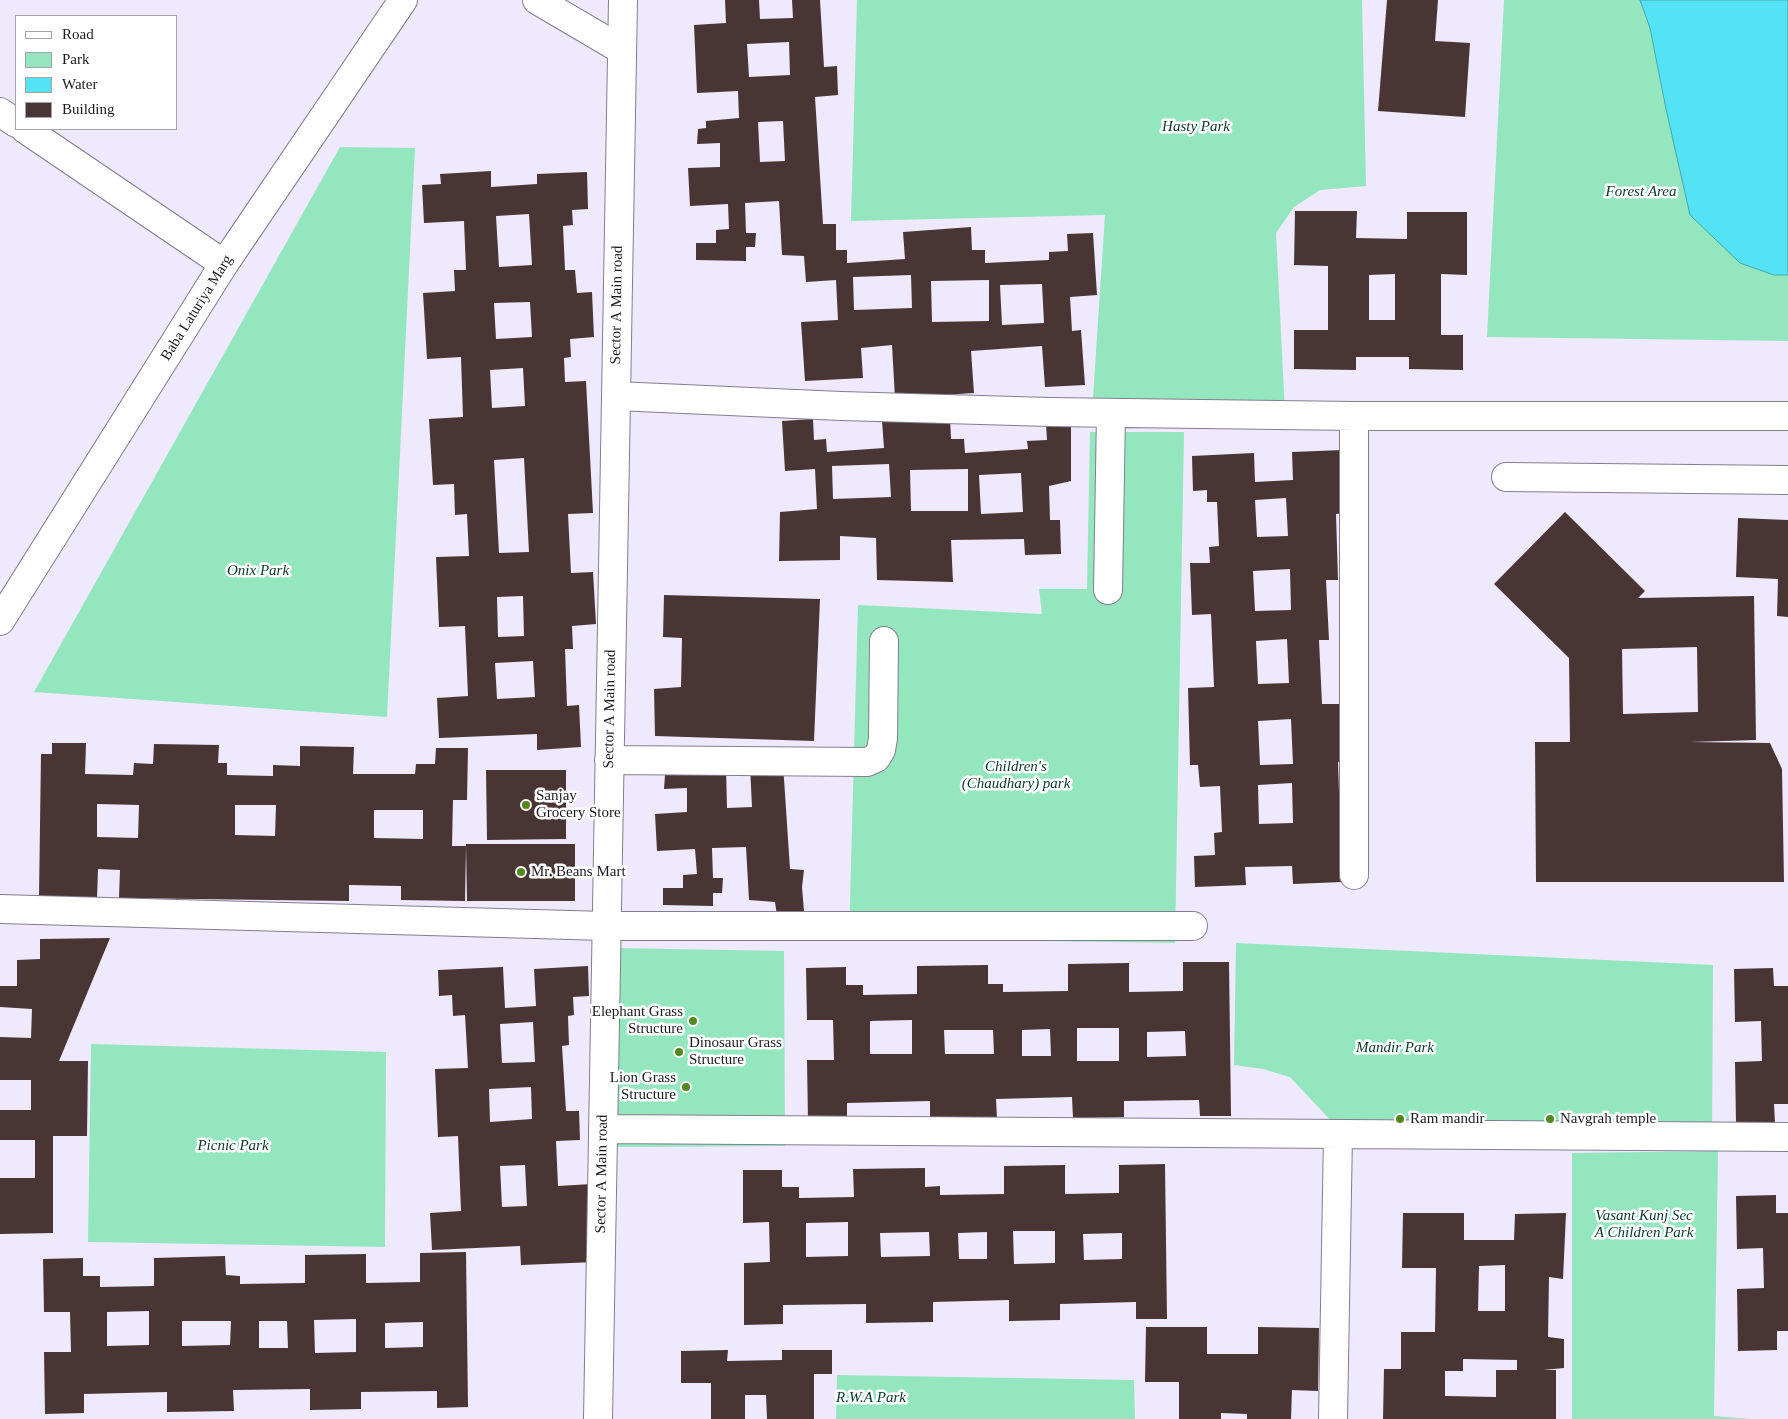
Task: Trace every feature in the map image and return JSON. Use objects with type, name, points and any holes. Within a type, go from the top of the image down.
[{"type":"street","name":"Baba Laturiya Marg","points":[[0,621],[224,264],[403,0]]},
{"type":"street","points":[[537,0],[622,50]]},
{"type":"street","name":"Sector A Main road","points":[[598,1419],[623,0]]},
{"type":"street","points":[[0,112],[15,122]]},
{"type":"street","points":[[26,130],[224,264]]},
{"type":"street","points":[[616,396],[851,407],[1111,412],[1354,416],[1788,416]]},
{"type":"street","points":[[1108,590],[1111,412]]},
{"type":"street","points":[[1354,416],[1354,875]]},
{"type":"street","points":[[1506,477],[1788,480]]},
{"type":"street","points":[[609,760],[867,762],[876,758],[881,750],[883,738],[884,641]]},
{"type":"street","points":[[0,909],[606,926],[1193,926]]},
{"type":"street","points":[[603,1129],[1788,1137]]},
{"type":"street","points":[[1333,1419],[1338,1134]]},
{"type":"green space","name":"Hasty Park","points":[[857,0],[1362,0],[1366,186],[1320,190],[1294,207],[1276,233],[1285,413],[1092,413],[1105,215],[851,221]]},
{"type":"green space","name":"Forest Area","points":[[1504,0],[1788,0],[1788,341],[1487,337]]},
{"type":"green space","name":"Onix Park","points":[[340,147],[415,148],[387,717],[34,692]]},
{"type":"green space","name":"Children's (Chaudhary) park","points":[[1090,432],[1184,432],[1175,943],[849,938],[858,605],[1042,614],[1039,589],[1087,589]]},
{"type":"green space","name":"Mandir Park","points":[[1236,943],[1713,965],[1712,1144],[1353,1144],[1290,1077],[1263,1069],[1234,1065]]},
{"type":"green space","points":[[615,948],[784,951],[785,1146],[615,1147]]},
{"type":"green space","name":"Picnic Park","points":[[91,1044],[386,1052],[385,1247],[88,1242]]},
{"type":"green space","name":"Vasant Kunj Sec A Children Park","points":[[1718,1151],[1714,1416],[1752,1419],[1572,1419],[1572,1153]]},
{"type":"green space","name":"R.W.A Park","points":[[837,1375],[1134,1380],[1135,1419],[836,1419]]},
{"type":"water","points":[[1640,0],[1788,0],[1788,275],[1774,275],[1740,263],[1690,215],[1650,28]]},
{"type":"building","points":[[725,0],[759,0],[760,19],[793,18],[792,0],[820,0],[824,67],[837,66],[838,95],[815,97],[823,224],[836,224],[836,250],[847,250],[847,263],[905,259],[903,232],[971,227],[972,250],[985,250],[985,263],[1049,260],[1049,252],[1068,251],[1067,234],[1093,233],[1097,295],[1070,297],[1072,331],[1081,330],[1085,385],[1045,387],[1042,346],[971,351],[974,393],[895,398],[892,345],[861,348],[863,378],[805,381],[801,322],[838,320],[836,280],[806,282],[804,256],[782,255],[779,201],[745,203],[746,233],[756,233],[755,247],[746,247],[746,261],[696,260],[696,243],[716,243],[716,230],[729,229],[728,204],[690,206],[688,168],[720,167],[720,143],[697,144],[698,129],[706,128],[706,121],[739,118],[738,91],[697,93],[694,25],[726,23]],"holes":[[[789,42],[790,75],[749,77],[747,44]],[[783,121],[785,161],[760,162],[758,122]],[[911,275],[912,308],[854,310],[853,277]],[[989,280],[989,321],[932,322],[931,281]],[[1042,284],[1044,323],[1002,325],[1000,285]]]},
{"type":"building","points":[[1387,0],[1438,0],[1435,41],[1470,43],[1465,117],[1378,111]]},
{"type":"building","points":[[491,171],[491,187],[537,184],[537,174],[587,172],[588,209],[572,210],[573,225],[563,226],[565,270],[575,270],[577,293],[592,292],[594,337],[570,339],[571,357],[564,358],[565,382],[586,381],[593,513],[568,514],[571,573],[593,572],[596,624],[572,626],[573,649],[565,649],[567,706],[579,705],[581,747],[537,750],[537,734],[439,738],[437,698],[468,696],[465,626],[439,627],[436,557],[469,556],[467,514],[455,515],[454,484],[433,485],[429,419],[463,417],[461,357],[427,359],[423,293],[455,291],[454,270],[466,270],[464,221],[424,223],[422,185],[441,184],[440,174]],"holes":[[[529,214],[532,265],[499,267],[496,216]],[[530,302],[532,337],[496,339],[494,303]],[[523,368],[525,406],[492,408],[490,370]],[[524,458],[529,552],[499,553],[494,460]],[[523,596],[524,636],[498,637],[497,597]],[[533,661],[535,697],[497,699],[495,663]]]},
{"type":"building","points":[[1295,211],[1357,211],[1356,238],[1407,239],[1407,212],[1467,212],[1467,275],[1441,274],[1441,335],[1463,335],[1463,370],[1409,369],[1409,357],[1356,357],[1356,370],[1294,369],[1294,330],[1328,330],[1328,266],[1294,265]],"holes":[[[1395,274],[1395,320],[1369,320],[1369,275]]]},
{"type":"building","points":[[950,417],[951,439],[964,439],[965,453],[1028,449],[1027,441],[1047,440],[1046,424],[1071,422],[1071,481],[1049,486],[1050,520],[1060,520],[1061,554],[1025,555],[1024,539],[951,540],[953,582],[877,580],[876,538],[840,536],[840,560],[779,561],[780,512],[817,509],[815,469],[785,471],[782,421],[813,419],[814,440],[826,439],[827,452],[884,448],[882,421]],"holes":[[[889,464],[891,497],[833,499],[832,466]],[[968,469],[968,511],[911,511],[910,470]],[[1021,473],[1023,512],[981,514],[979,475]]]},
{"type":"building","points":[[1343,450],[1345,513],[1336,514],[1338,580],[1326,580],[1329,640],[1319,640],[1322,704],[1343,704],[1345,761],[1338,762],[1342,882],[1293,884],[1292,866],[1245,867],[1246,885],[1195,887],[1194,856],[1215,855],[1214,833],[1222,832],[1220,786],[1200,787],[1198,765],[1190,765],[1188,688],[1214,687],[1211,614],[1192,615],[1190,563],[1210,563],[1209,547],[1219,546],[1217,502],[1207,502],[1207,490],[1193,491],[1192,456],[1254,453],[1255,482],[1293,480],[1292,452]],"holes":[[[1286,498],[1288,536],[1257,537],[1255,500]],[[1290,569],[1291,610],[1255,611],[1253,571]],[[1287,639],[1289,683],[1258,684],[1256,641]],[[1291,719],[1293,764],[1260,765],[1258,721]],[[1292,783],[1293,823],[1259,824],[1258,785]]]},
{"type":"building","points":[[1565,512],[1645,591],[1638,598],[1754,596],[1756,740],[1690,742],[1770,743],[1782,769],[1784,882],[1536,882],[1535,742],[1570,742],[1569,658],[1494,584]],"holes":[[[1697,647],[1698,712],[1623,714],[1622,649]]]},
{"type":"building","points":[[1738,518],[1788,520],[1788,617],[1777,616],[1778,579],[1736,577]]},
{"type":"building","points":[[664,595],[820,599],[814,741],[655,736],[654,689],[681,687],[682,638],[663,637]]},
{"type":"building","points":[[52,743],[86,743],[85,774],[133,775],[134,763],[153,764],[154,744],[219,745],[218,763],[227,763],[227,775],[273,776],[273,765],[300,766],[300,746],[354,747],[353,774],[415,774],[416,764],[435,764],[436,748],[468,748],[467,800],[453,800],[452,846],[466,846],[465,901],[401,900],[401,886],[349,885],[349,901],[119,898],[120,870],[98,869],[97,898],[39,897],[41,754],[52,754]],"holes":[[[97,804],[139,805],[138,838],[97,837]],[[235,805],[276,805],[275,836],[235,835]],[[374,810],[423,810],[423,839],[374,838]]]},
{"type":"building","points":[[783,764],[790,869],[804,870],[802,887],[805,923],[778,923],[775,902],[749,900],[746,847],[712,848],[713,878],[723,878],[722,893],[713,893],[713,906],[663,905],[663,888],[683,888],[683,875],[697,874],[695,849],[657,851],[655,814],[687,812],[687,788],[664,789],[665,775],[672,773],[673,766]],"holes":[[[750,766],[752,807],[727,808],[726,767]]]},
{"type":"building","name":"Sanjay Grocery Store","points":[[486,770],[566,770],[566,839],[487,840]]},
{"type":"building","name":"Mr. Beans Mart","points":[[466,844],[575,844],[575,901],[467,901]]},
{"type":"building","points":[[110,938],[59,1061],[88,1061],[87,1136],[53,1136],[53,1233],[0,1234],[0,1178],[35,1178],[35,1140],[0,1140],[0,1110],[31,1110],[31,1080],[0,1080],[0,1037],[31,1038],[32,1009],[0,1007],[0,986],[17,986],[17,960],[40,959],[40,939]]},
{"type":"building","points":[[1183,962],[1229,962],[1231,1116],[1200,1116],[1199,1100],[1124,1101],[1124,1117],[1073,1118],[1072,1097],[996,1099],[997,1119],[930,1120],[930,1101],[847,1103],[847,1122],[808,1122],[807,1060],[834,1060],[833,1020],[807,1020],[806,968],[846,967],[846,985],[863,985],[863,995],[917,994],[917,966],[988,965],[988,984],[1003,984],[1003,992],[1068,991],[1068,964],[1129,963],[1129,992],[1183,991]],"holes":[[[912,1020],[912,1054],[870,1054],[870,1021]],[[1077,1028],[1119,1028],[1119,1061],[1077,1061]],[[1050,1029],[1051,1056],[1022,1056],[1022,1030]],[[944,1030],[993,1030],[994,1054],[945,1054]],[[1185,1031],[1186,1056],[1147,1057],[1147,1032]]]},
{"type":"building","points":[[588,966],[589,996],[573,997],[574,1015],[568,1016],[569,1045],[562,1046],[566,1111],[579,1111],[580,1140],[556,1141],[558,1186],[592,1184],[596,1262],[521,1265],[520,1246],[432,1250],[430,1213],[461,1211],[458,1136],[438,1137],[435,1069],[468,1068],[465,1015],[453,1016],[452,995],[439,996],[438,970],[503,967],[505,1008],[536,1006],[534,969]],"holes":[[[533,1022],[535,1062],[502,1063],[500,1024]],[[531,1087],[532,1119],[490,1122],[489,1089]],[[525,1165],[527,1206],[502,1207],[500,1166]]]},
{"type":"building","points":[[1773,968],[1774,986],[1788,986],[1788,1104],[1774,1104],[1775,1123],[1736,1123],[1735,1062],[1762,1061],[1761,1021],[1735,1022],[1734,969]]},
{"type":"building","points":[[1165,1164],[1167,1319],[1136,1319],[1136,1302],[1060,1304],[1060,1320],[1009,1321],[1009,1300],[933,1302],[933,1322],[866,1323],[866,1304],[783,1305],[783,1324],[744,1325],[744,1263],[770,1262],[769,1222],[743,1223],[743,1170],[782,1170],[782,1187],[799,1187],[799,1198],[854,1197],[853,1169],[925,1168],[925,1187],[940,1186],[940,1195],[1004,1194],[1004,1166],[1065,1165],[1065,1194],[1119,1193],[1119,1165]],"holes":[[[848,1222],[848,1256],[806,1257],[806,1223]],[[1013,1231],[1055,1231],[1055,1263],[1014,1264]],[[929,1232],[930,1256],[881,1257],[880,1233]],[[987,1232],[987,1259],[959,1259],[958,1233]],[[1122,1233],[1122,1259],[1084,1260],[1083,1234]]]},
{"type":"building","points":[[1776,1195],[1776,1213],[1788,1213],[1788,1331],[1777,1331],[1777,1350],[1738,1351],[1737,1289],[1764,1288],[1763,1248],[1737,1249],[1736,1196]]},
{"type":"building","points":[[1403,1213],[1464,1213],[1464,1240],[1514,1240],[1515,1214],[1566,1213],[1563,1279],[1549,1277],[1548,1337],[1564,1339],[1564,1368],[1543,1370],[1556,1370],[1556,1419],[1383,1419],[1384,1369],[1401,1369],[1401,1332],[1435,1332],[1436,1268],[1402,1268]],"holes":[[[1505,1265],[1505,1311],[1478,1311],[1479,1266]],[[1463,1359],[1517,1360],[1517,1370],[1496,1370],[1496,1397],[1445,1396],[1445,1371],[1463,1371]]]},
{"type":"building","points":[[466,1252],[468,1407],[437,1408],[437,1391],[361,1392],[361,1409],[310,1410],[310,1389],[233,1390],[234,1411],[167,1412],[167,1392],[84,1394],[84,1413],[45,1414],[44,1352],[71,1352],[70,1312],[44,1312],[43,1259],[83,1258],[83,1276],[100,1276],[100,1287],[154,1286],[154,1258],[225,1256],[226,1275],[240,1276],[240,1284],[305,1283],[305,1255],[366,1254],[366,1283],[420,1282],[420,1253]],"holes":[[[149,1311],[149,1345],[107,1346],[107,1312]],[[356,1319],[356,1352],[315,1353],[314,1320]],[[182,1321],[231,1321],[230,1345],[182,1346]],[[259,1321],[287,1321],[288,1348],[259,1348]],[[423,1322],[423,1347],[385,1348],[385,1323]]]},
{"type":"building","points":[[1146,1327],[1207,1327],[1207,1354],[1258,1354],[1258,1327],[1319,1328],[1318,1391],[1292,1390],[1291,1419],[1247,1419],[1247,1414],[1221,1413],[1221,1419],[1179,1419],[1179,1382],[1145,1382]]},
{"type":"building","points":[[728,1350],[727,1361],[782,1360],[782,1350],[832,1350],[832,1374],[814,1374],[814,1419],[767,1419],[766,1395],[745,1395],[745,1419],[711,1419],[711,1383],[681,1383],[681,1351]]},
{"type":"place","name":"Sanjay Grocery Store","points":[[526,805]]},
{"type":"place","name":"Mr. Beans Mart","points":[[521,872]]},
{"type":"place","name":"Elephant Grass Structure","points":[[693,1021]]},
{"type":"place","name":"Dinosaur Grass Structure","points":[[679,1052]]},
{"type":"place","name":"Lion Grass Structure","points":[[686,1087]]},
{"type":"place","name":"Ram mandir","points":[[1400,1119]]},
{"type":"place","name":"Navgrah temple","points":[[1550,1119]]}]
